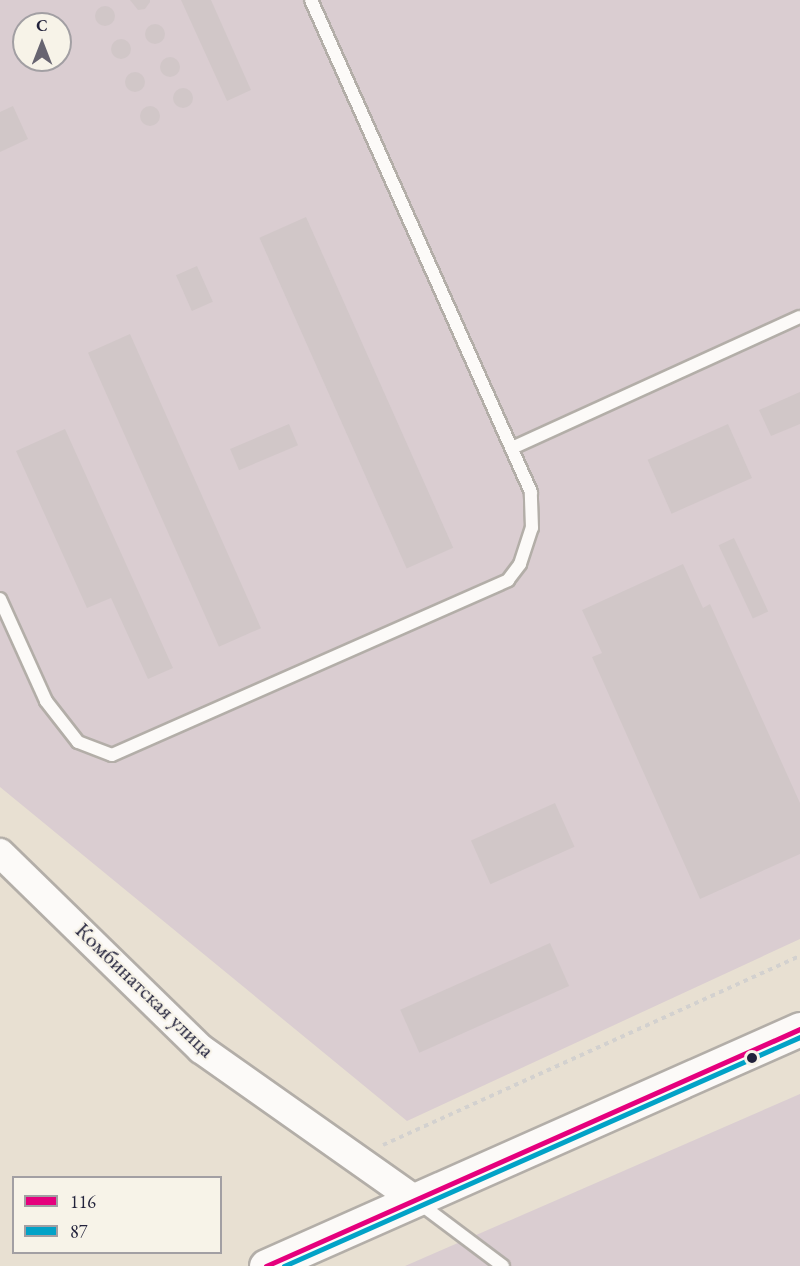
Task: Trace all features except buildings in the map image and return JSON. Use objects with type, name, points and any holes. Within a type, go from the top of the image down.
[{"type":"main road","points":[[266,1266],[800,1029]]},
{"type":"street","name":"Комбинатская улица","points":[[0,853],[201,1049],[357,1156],[415,1200]]},
{"type":"lane","points":[[0,599],[46,701],[78,742],[112,755],[508,580],[520,564],[532,528],[531,492],[311,0]]},
{"type":"lane","points":[[512,448],[800,317]]},
{"type":"lane","points":[[415,1200],[503,1266]]},
{"type":"path","points":[[357,1156],[800,956]]},
{"type":"shaded area","points":[[0,0],[800,0],[800,939],[407,1121],[0,787]]},
{"type":"shaded area","points":[[800,1094],[800,1266],[405,1266]]},
{"type":"transit line","name":"116","points":[[266,1266],[800,1029]]},
{"type":"transit line","name":"87","points":[[284,1266],[800,1037]]}]
